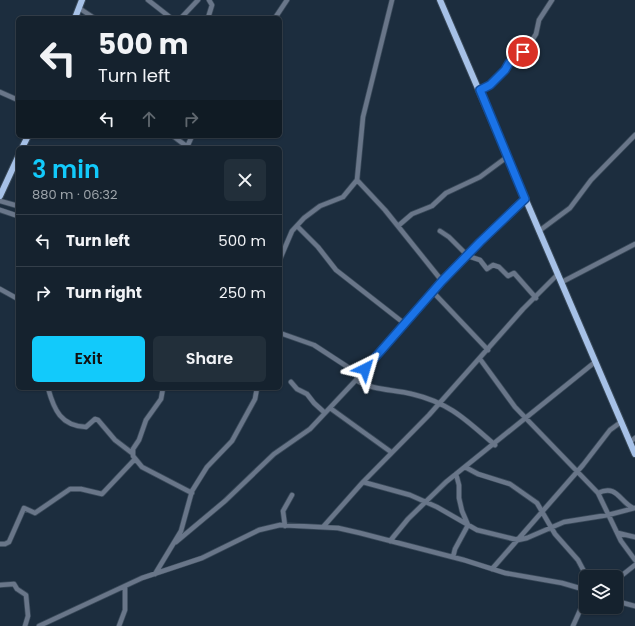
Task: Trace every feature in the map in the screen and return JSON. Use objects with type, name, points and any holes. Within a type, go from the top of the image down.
[{"type":"main road","points":[[76,16],[82,0]]},
{"type":"main road","points":[[440,0],[480,90],[507,158],[540,231],[621,422],[632,440],[635,454]]},
{"type":"main road","points":[[0,196],[16,161]]},
{"type":"street","points":[[148,0],[168,16]]},
{"type":"street","points":[[183,16],[198,0]]},
{"type":"street","points":[[209,0],[212,5],[209,16]]},
{"type":"street","points":[[276,16],[287,0]]},
{"type":"street","points":[[282,255],[297,226],[304,218],[320,206],[344,197],[357,180],[363,117],[392,0]]},
{"type":"street","points":[[480,90],[490,85],[505,70],[509,63],[526,50],[536,34],[539,20],[552,0]]},
{"type":"street","points":[[79,8],[91,16]]},
{"type":"street","points":[[0,92],[16,99]]},
{"type":"street","points":[[540,231],[570,208],[591,180],[635,135]]},
{"type":"street","points":[[176,138],[186,146]]},
{"type":"street","points":[[398,226],[412,214],[432,206],[446,193],[480,177],[507,158]]},
{"type":"street","points":[[357,180],[398,226],[442,281]]},
{"type":"street","points":[[176,542],[225,501],[274,454],[310,430],[356,380],[442,281],[525,199]]},
{"type":"street","points":[[0,202],[16,206]]},
{"type":"street","points":[[0,210],[16,215]]},
{"type":"street","points":[[297,226],[318,247],[336,270],[405,324]]},
{"type":"street","points":[[440,231],[449,237],[468,256],[480,260],[487,268],[494,265],[499,267],[508,276],[514,273],[536,298]]},
{"type":"street","points":[[562,282],[635,244]]},
{"type":"street","points":[[323,527],[363,482],[440,402],[558,274]]},
{"type":"street","points":[[0,289],[16,297]]},
{"type":"street","points":[[433,292],[488,350]]},
{"type":"street","points":[[282,334],[314,345],[360,374]]},
{"type":"street","points":[[480,359],[511,401],[598,493],[625,547],[635,560]]},
{"type":"street","points":[[390,541],[425,502],[465,466],[494,445],[595,362]]},
{"type":"street","points":[[356,380],[372,387],[408,393],[440,402],[461,416],[494,445]]},
{"type":"street","points":[[291,382],[297,389],[307,394],[314,403],[326,413]]},
{"type":"street","points":[[49,390],[54,408],[65,421],[86,426],[98,420],[115,440],[132,454],[146,470],[192,493]]},
{"type":"street","points":[[132,454],[146,420],[161,399],[163,390]]},
{"type":"street","points":[[155,574],[176,542],[183,526],[192,493],[207,467],[227,447],[236,435],[255,399],[257,390]]},
{"type":"street","points":[[330,408],[391,452]]},
{"type":"street","points":[[492,569],[577,471],[610,430],[621,422]]},
{"type":"street","points":[[0,544],[9,542],[24,508],[35,512],[70,489],[81,489],[102,494],[135,459]]},
{"type":"street","points":[[465,466],[473,472],[504,481],[516,487],[534,500],[543,511],[551,528],[578,560],[583,570]]},
{"type":"street","points":[[456,474],[460,485],[459,498],[462,511],[468,525]]},
{"type":"street","points":[[363,482],[372,486],[396,490],[425,502],[478,530],[518,540],[527,538],[564,522],[608,515],[634,508]]},
{"type":"street","points":[[598,493],[606,489],[612,491],[634,508]]},
{"type":"street","points":[[285,526],[282,519],[283,511],[292,495]]},
{"type":"street","points":[[453,557],[455,549],[468,525]]},
{"type":"street","points":[[39,626],[142,578],[202,558],[270,526],[338,528],[453,557],[514,575],[562,583],[579,588]]},
{"type":"street","points":[[618,533],[635,537]]},
{"type":"street","points":[[623,574],[635,565]]},
{"type":"street","points":[[0,585],[14,584],[17,589],[26,595],[28,616],[25,626]]},
{"type":"street","points":[[119,626],[125,610],[125,587]]},
{"type":"street","points":[[623,603],[635,606]]},
{"type":"street","points":[[573,626],[579,613]]},
{"type":"route","points":[[365,369],[371,360],[405,324],[442,281],[525,199],[480,90],[490,85],[498,75],[505,70],[509,63],[523,52]]}]
